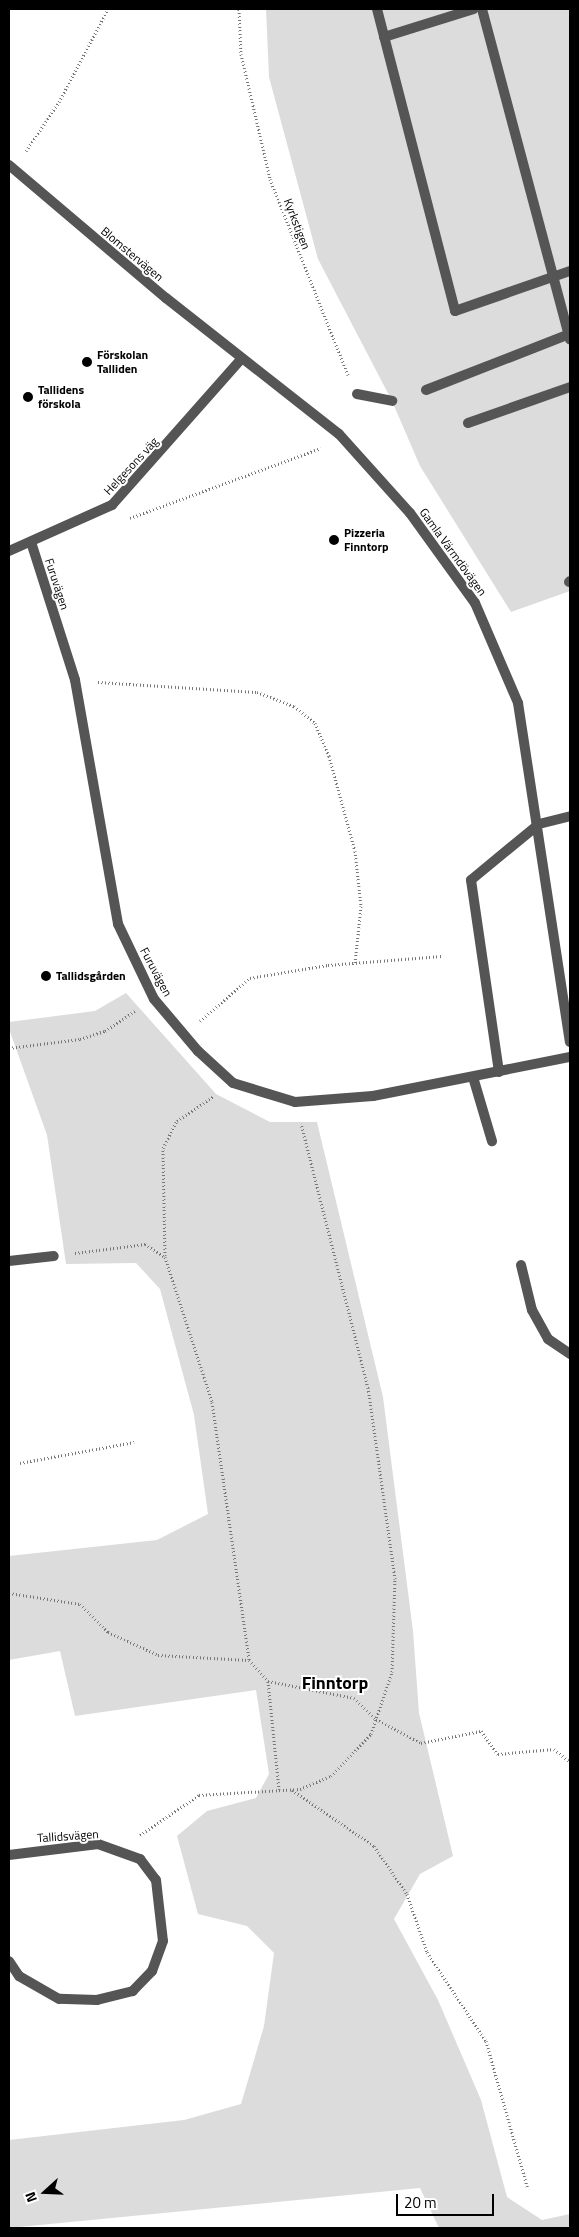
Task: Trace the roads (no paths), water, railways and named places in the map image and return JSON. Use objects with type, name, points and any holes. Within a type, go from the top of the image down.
[{"type":"street","points":[[377,9],[455,311],[570,271]]},
{"type":"street","points":[[384,37],[474,9]]},
{"type":"street","points":[[426,390],[570,336],[482,9]]},
{"type":"street","name":"Blomstervägen","points":[[11,167],[241,359]]},
{"type":"street","name":"Gamla Värmdövägen","points":[[241,359],[339,434],[410,513],[475,603],[518,703],[570,1042]]},
{"type":"street","name":"Helgesons väg","points":[[9,551],[112,505],[241,359]]},
{"type":"street","points":[[468,423],[570,387]]},
{"type":"street","points":[[356,394],[392,401]]},
{"type":"street","name":"Furuvägen","points":[[31,542],[75,680],[118,924],[154,999],[185,1036],[233,1083],[295,1102],[373,1096],[570,1057]]},
{"type":"street","points":[[499,1072],[471,880],[538,824],[570,816]]},
{"type":"street","points":[[473,1077],[492,1141]]},
{"type":"street","points":[[9,1261],[54,1256]]},
{"type":"street","points":[[521,1265],[532,1310],[548,1339],[570,1354]]},
{"type":"street","name":"Tallidsvägen","points":[[9,1855],[98,1844],[119,1849],[140,1859],[156,1880],[163,1908],[163,1941],[152,1971],[133,1991],[97,2000],[59,1998],[19,1976],[9,1961]]},
{"type":"place","name":"Förskolan Talliden","points":[[87,362]]},
{"type":"place","name":"Tallidens förskola","points":[[28,397]]},
{"type":"place","name":"Pizzeria Finntorp","points":[[334,540]]},
{"type":"place","name":"Tallidsgården","points":[[46,976]]},
{"type":"district","name":"Finntorp","points":[[335,1683]]}]
